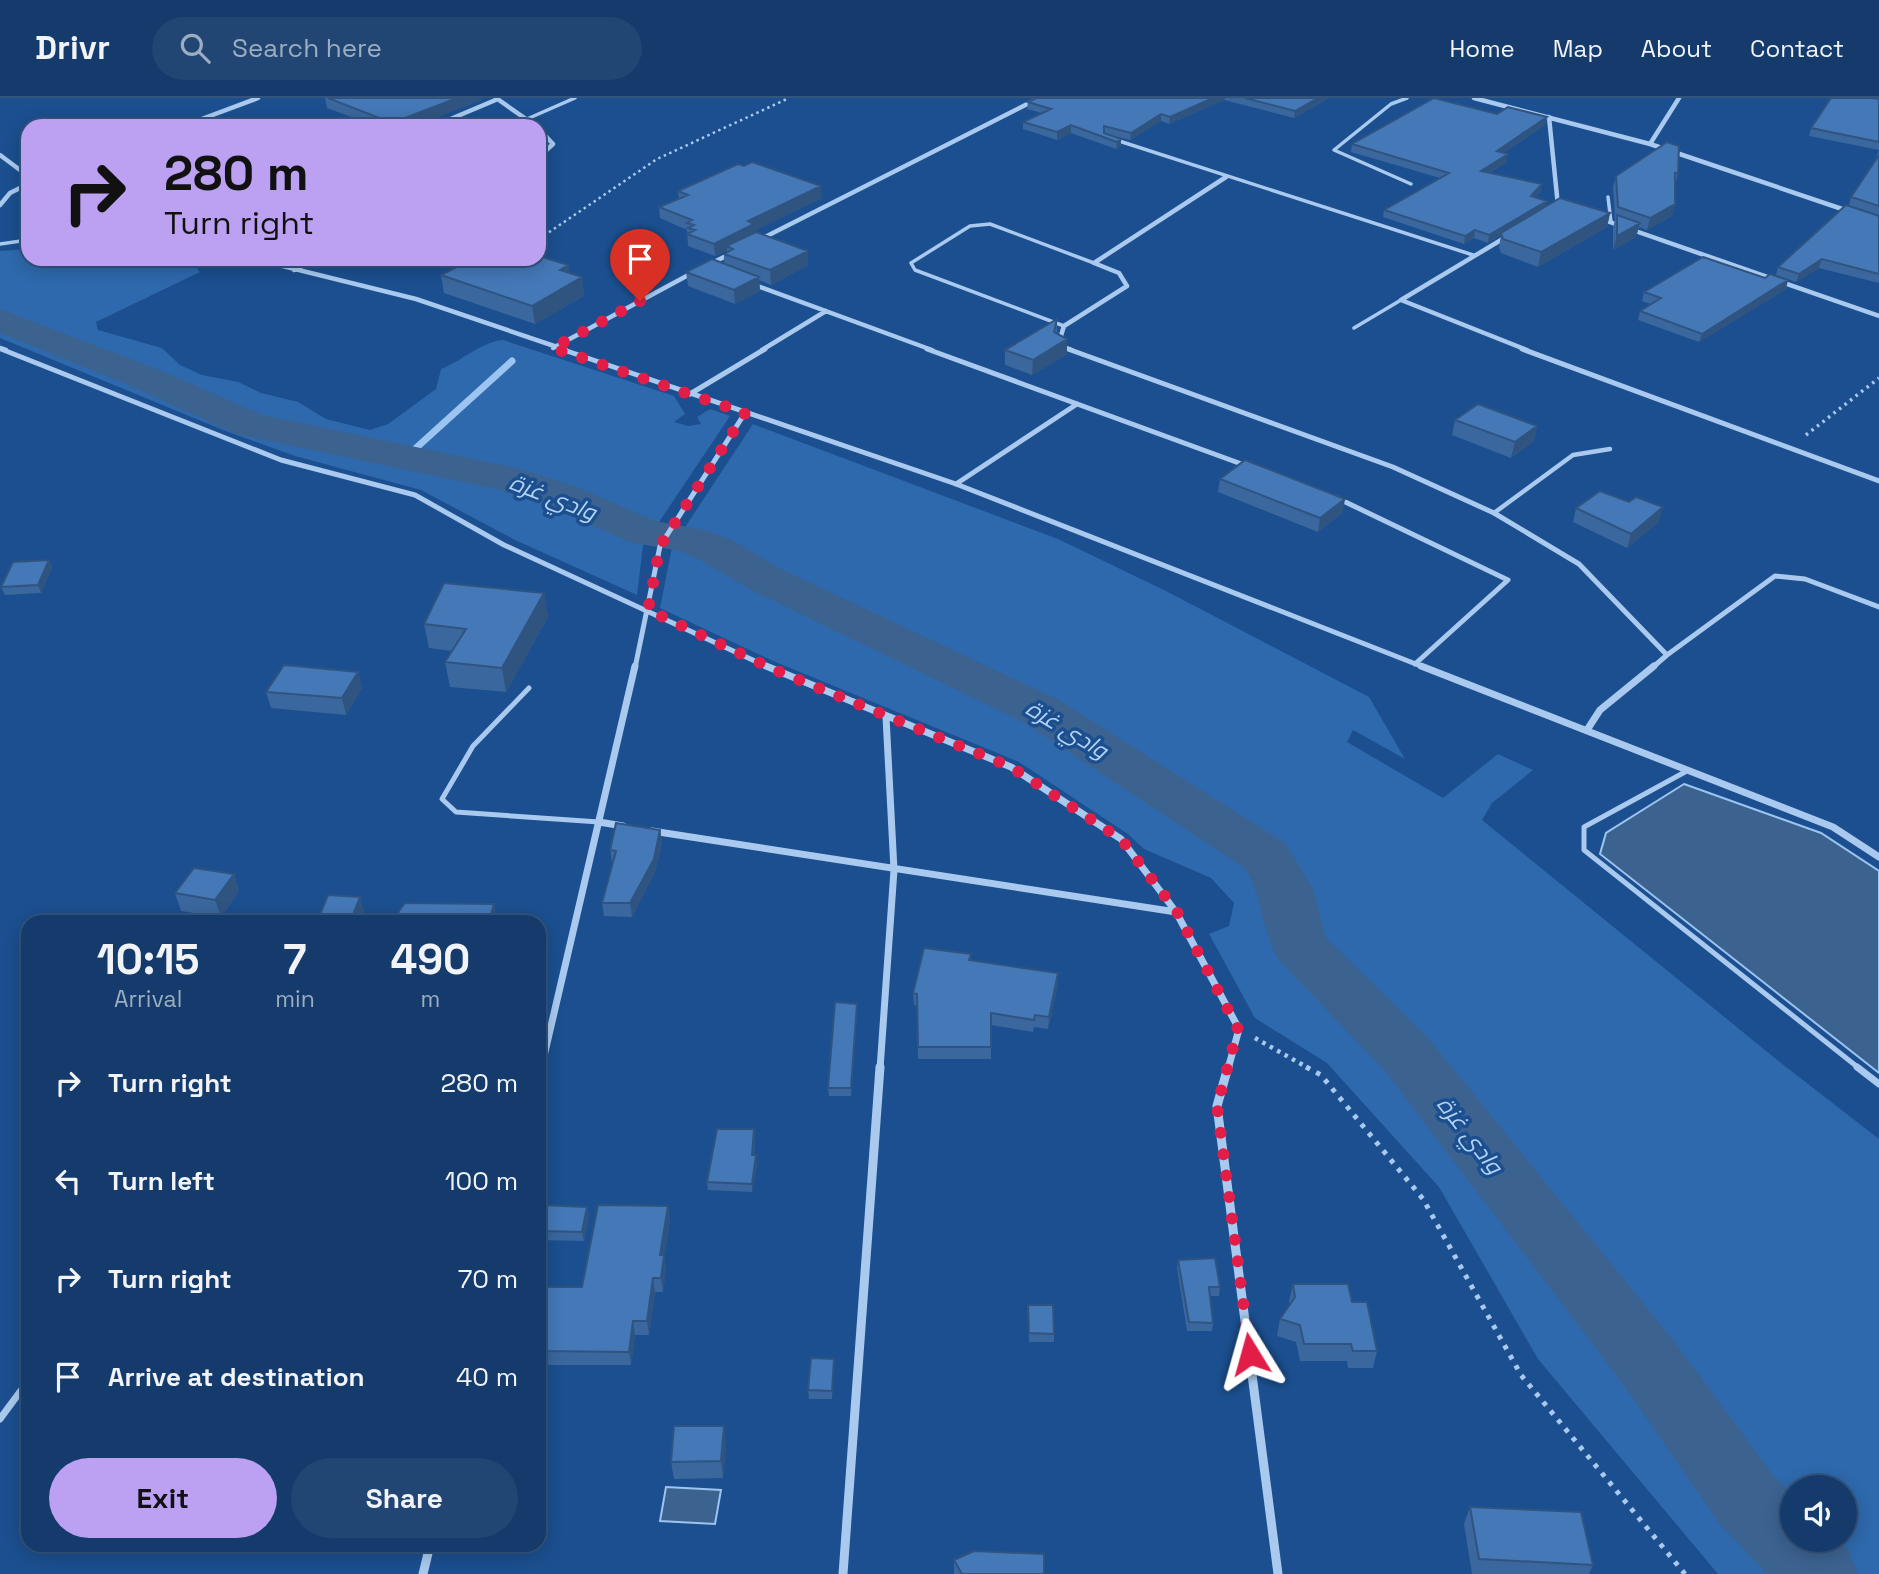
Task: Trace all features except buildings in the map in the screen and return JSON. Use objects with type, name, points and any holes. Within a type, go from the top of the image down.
[{"type":"street","points":[[202,119],[258,98]]},
{"type":"street","points":[[754,242],[1039,98]]},
{"type":"street","points":[[1474,98],[1650,144],[1854,213]]},
{"type":"street","points":[[1650,144],[1679,98]]},
{"type":"street","points":[[450,119],[497,99],[527,119]]},
{"type":"street","points":[[1549,117],[1560,205],[1549,212]]},
{"type":"street","points":[[546,137],[553,144],[546,153]]},
{"type":"street","points":[[0,155],[21,171]]},
{"type":"street","points":[[1094,262],[1226,177]]},
{"type":"street","points":[[0,205],[10,193],[21,188]]},
{"type":"street","points":[[1598,218],[1879,316]]},
{"type":"street","points":[[1401,300],[1515,232]]},
{"type":"street","points":[[553,348],[741,248]]},
{"type":"street","points":[[1094,262],[1119,273],[1127,286],[1064,326],[1058,345],[1393,467],[1494,513],[1579,564],[1667,655]]},
{"type":"street","points":[[279,266],[416,299],[956,484],[1587,730],[1685,772],[1833,827],[1879,857]]},
{"type":"street","points":[[293,270],[302,266]]},
{"type":"street","points":[[706,266],[718,271]]},
{"type":"street","points":[[742,280],[1254,468]]},
{"type":"street","points":[[1401,300],[1879,481]]},
{"type":"street","points":[[690,394],[826,311]]},
{"type":"street","points":[[0,348],[281,460],[415,495],[504,545],[775,670],[1011,767],[1121,839],[1177,912],[1238,1029],[1217,1106],[1278,1574]]},
{"type":"street","points":[[956,484],[1077,404]]},
{"type":"street","points":[[546,1049],[648,610],[660,546],[745,413]]},
{"type":"street","points":[[1329,495],[1508,580],[1415,664]]},
{"type":"street","points":[[1587,730],[1600,710],[1667,655],[1774,576],[1805,579],[1879,607]]},
{"type":"street","points":[[844,1574],[894,870],[886,717]]},
{"type":"street","points":[[599,822],[1177,912]]},
{"type":"street","points":[[423,1574],[428,1552]]},
{"type":"lane","points":[[527,119],[575,98]]},
{"type":"lane","points":[[1407,98],[1391,104],[1334,150],[1411,184]]},
{"type":"lane","points":[[1106,137],[1473,255]]},
{"type":"lane","points":[[1608,197],[1611,222]]},
{"type":"lane","points":[[1064,326],[915,270],[911,263],[970,226],[990,224],[1094,262]]},
{"type":"lane","points":[[0,244],[21,241]]},
{"type":"lane","points":[[1354,328],[1401,300]]},
{"type":"lane","points":[[1494,513],[1573,455],[1610,449]]},
{"type":"lane","points":[[529,688],[473,746],[442,799],[456,812],[599,822]]},
{"type":"lane","points":[[1685,772],[1584,827],[1584,850],[1879,1084]]},
{"type":"lane","points":[[0,1419],[21,1390]]},
{"type":"path","points":[[546,234],[657,159],[789,98]]},
{"type":"path","points":[[1789,449],[1879,378]]},
{"type":"path","points":[[1238,1029],[1321,1075],[1415,1189],[1521,1374],[1685,1574]]},
{"type":"shaded area","points":[[21,250],[21,266],[195,266],[200,272],[96,322],[98,330],[162,348],[180,365],[202,375],[238,382],[261,393],[298,402],[326,419],[370,430],[388,424],[436,389],[441,369],[487,344],[503,340],[674,396],[685,414],[674,422],[688,426],[701,424],[697,417],[710,409],[730,416],[643,546],[637,595],[515,540],[421,490],[295,456],[223,430],[0,338],[0,251]]},
{"type":"shaded area","points":[[753,424],[1058,539],[1166,591],[1369,697],[1405,759],[1353,730],[1347,742],[1443,798],[1498,754],[1533,770],[1492,803],[1482,820],[1781,1063],[1879,1139],[1879,1574],[1718,1574],[1538,1359],[1439,1187],[1327,1063],[1255,1018],[1209,934],[1229,926],[1234,903],[1211,878],[1144,849],[1128,834],[1019,762],[773,661],[660,608],[672,547]]},
{"type":"shaded area","points":[[1684,784],[1821,833],[1879,871],[1879,1073],[1600,854],[1606,833]]},
{"type":"shaded area","points":[[666,1487],[721,1490],[715,1524],[660,1521]]},
{"type":"waterway","name":"وادي غزة","points":[[0,320],[143,377],[251,425],[506,478],[562,496],[645,533],[689,539],[716,550],[767,580],[1041,711],[1267,857],[1285,889],[1299,946],[1407,1055],[1648,1362],[1746,1499],[1819,1574]]},
{"type":"waterway","points":[[405,458],[512,361]]},
{"type":"route","points":[[640,301],[553,348],[745,413],[660,546],[648,610],[775,670],[1011,767],[1121,839],[1177,912],[1238,1029],[1217,1106],[1250,1354]]}]
